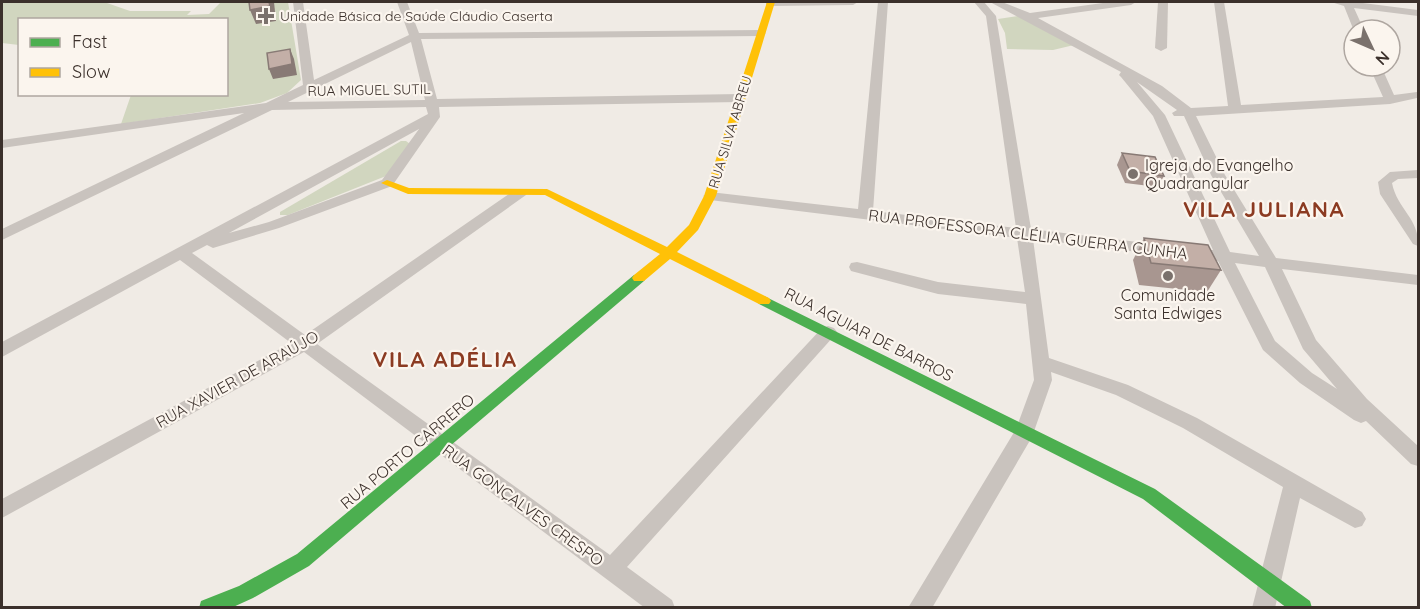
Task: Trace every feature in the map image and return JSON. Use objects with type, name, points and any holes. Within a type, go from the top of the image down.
[{"type":"street","points":[[298,2],[309,88]]},
{"type":"street","points":[[180,252],[274,225],[387,183],[419,138],[434,110],[415,36],[402,2]]},
{"type":"street","points":[[770,2],[854,2]]},
{"type":"street","name":"RUA SILVA ABREU","points":[[670,252],[694,227],[710,196],[770,2]]},
{"type":"street","points":[[865,215],[883,2]]},
{"type":"street","points":[[919,608],[1025,431],[1043,380],[1025,233],[991,16],[979,2]]},
{"type":"street","points":[[995,2],[1029,16],[1117,65],[1158,89],[1188,112],[1218,175],[1270,263],[1309,344],[1360,404],[1419,458]]},
{"type":"street","points":[[1029,16],[1131,2]]},
{"type":"street","points":[[1161,48],[1163,2]]},
{"type":"street","points":[[1219,2],[1235,109]]},
{"type":"street","points":[[1343,2],[1419,13]]},
{"type":"street","points":[[1343,2],[1352,18]]},
{"type":"street","points":[[2,235],[415,36],[760,33]]},
{"type":"street","points":[[1117,65],[1160,115],[1224,257],[1269,345],[1306,378],[1395,438]]},
{"type":"street","points":[[1380,78],[1390,100]]},
{"type":"street","points":[[1160,115],[1390,100],[1413,96]]},
{"type":"street","name":"RUA MIGUEL SUTIL","points":[[2,144],[270,106],[434,110],[740,98]]},
{"type":"street","points":[[2,350],[401,134],[434,110]]},
{"type":"street","points":[[401,134],[418,132],[419,138]]},
{"type":"street","points":[[1419,174],[1395,175],[1385,182],[1387,194],[1419,241]]},
{"type":"street","name":"RUA AGUIAR DE BARROS","points":[[387,183],[408,191],[547,192],[1149,494],[1303,608]]},
{"type":"street","name":"RUA XAVIER DE ARAÚJO","points":[[2,509],[304,344],[521,192]]},
{"type":"street","name":"RUA PROFESSORA CLÉLIA GUERRA CUNHA","points":[[710,196],[1419,280]]},
{"type":"street","points":[[262,208],[274,225]]},
{"type":"street","name":"RUA GONÇALVES CRESPO","points":[[180,252],[664,608]]},
{"type":"street","name":"RUA PORTO CARRERO","points":[[208,608],[246,592],[303,560],[670,252]]},
{"type":"street","points":[[857,267],[938,288],[1034,298]]},
{"type":"street","points":[[611,569],[828,332]]},
{"type":"street","points":[[1042,362],[1132,395],[1190,423],[1355,519]]},
{"type":"street","points":[[1263,608],[1294,482]]},
{"type":"green space","points":[[2,2],[107,3],[130,11],[191,11],[187,15],[209,14],[221,2],[288,2],[301,80],[287,93],[260,103],[121,124],[131,96],[228,96],[228,18],[18,18],[18,45],[2,43]]},
{"type":"green space","points":[[1018,16],[1074,45],[1053,50],[1007,49],[1005,33],[998,19]]},
{"type":"green space","points":[[401,141],[410,144],[386,176],[288,215],[280,215],[280,212]]},
{"type":"building","points":[[249,2],[269,2],[270,6],[250,10]]},
{"type":"building","points":[[290,49],[292,64],[269,69],[267,53]]},
{"type":"building","points":[[1122,153],[1155,157],[1164,176],[1130,171]]},
{"type":"building","points":[[1144,238],[1208,245],[1221,270],[1151,263]]},
{"type":"traffic: fast","points":[[208,608],[246,592],[303,560],[639,278]]},
{"type":"traffic: fast","points":[[764,301],[1149,494],[1303,608]]},
{"type":"traffic: slow","points":[[639,278],[670,252],[694,227],[710,196],[771,2]]},
{"type":"traffic: slow","points":[[387,183],[408,191],[547,192],[764,301]]},
{"type":"place","name":"Unidade Básica de Saúde Cláudio Caserta","points":[[266,16]]},
{"type":"place","name":"Igreja do Evangelho Quadrangular","points":[[1133,174]]},
{"type":"place","name":"Comunidade Santa Edwiges","points":[[1168,276]]},
{"type":"district","name":"VILA JULIANA","points":[[1264,209]]},
{"type":"district","name":"VILA ADÉLIA","points":[[445,359]]}]
